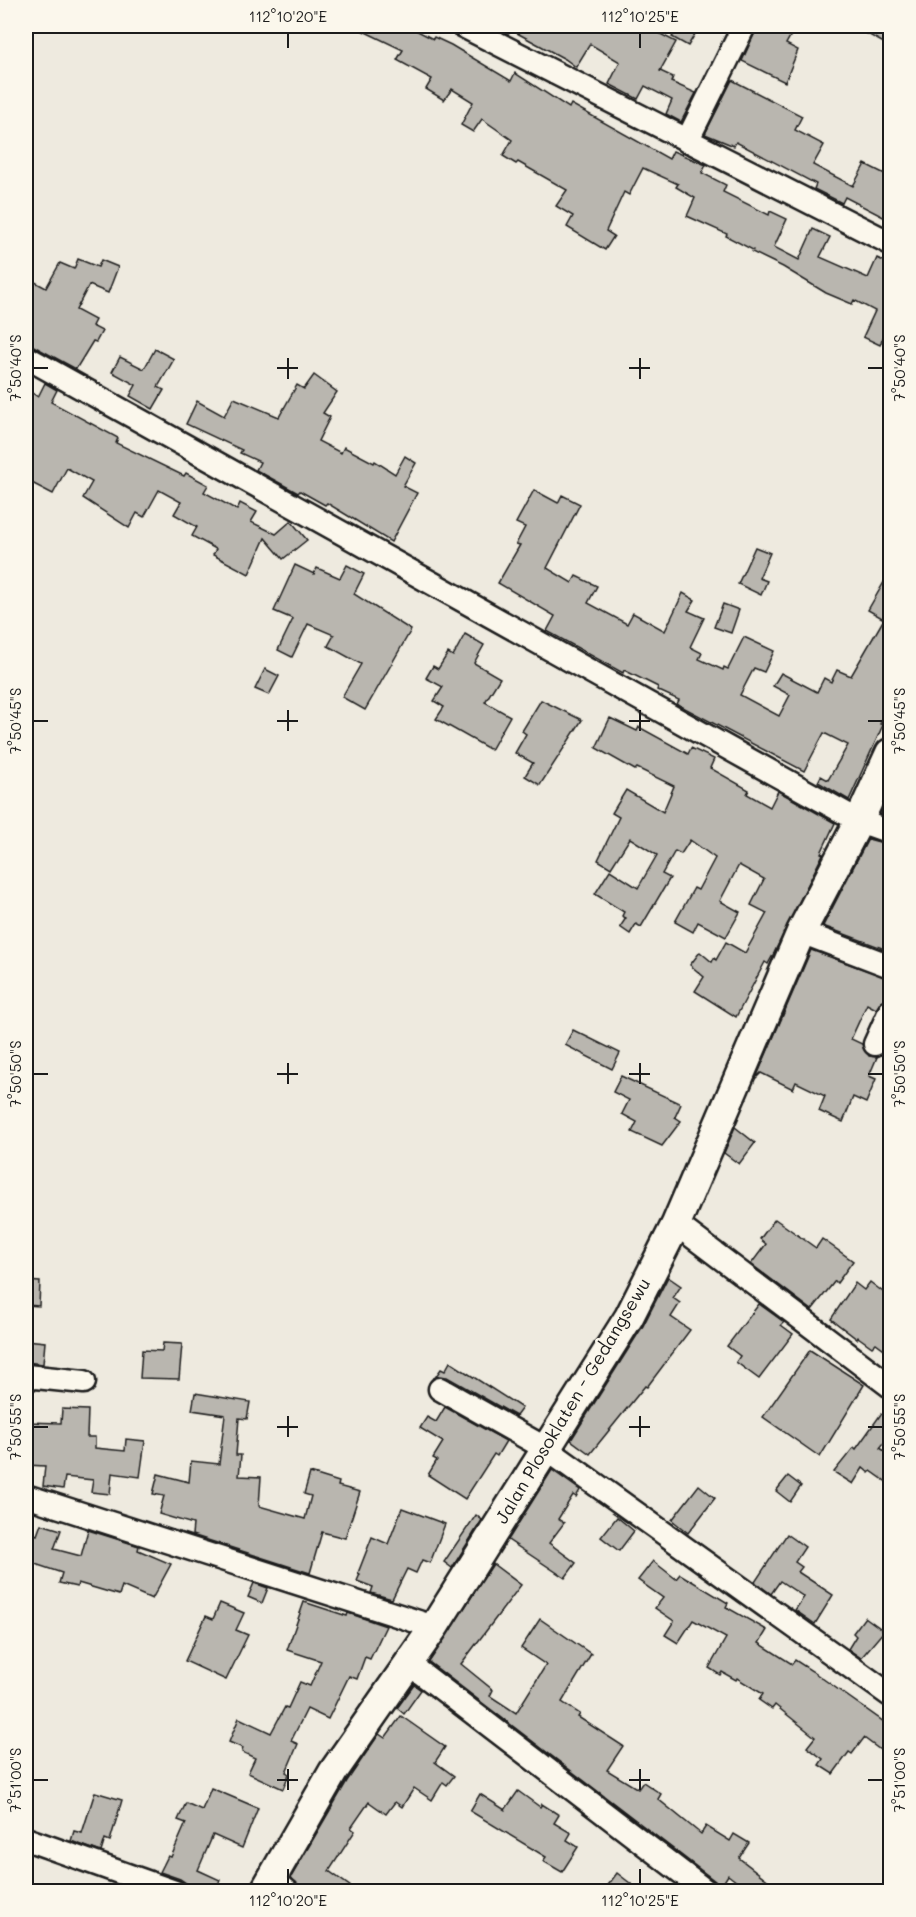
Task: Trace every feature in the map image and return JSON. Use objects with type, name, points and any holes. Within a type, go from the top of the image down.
[{"type":"main road","name":"Jalan Plosoklaten - Gedangsewu","points":[[275,1887],[333,1772],[434,1627],[629,1317],[676,1224],[801,932],[859,821],[891,753]]},
{"type":"street","points":[[463,26],[891,243]]},
{"type":"street","points":[[687,141],[744,26]]},
{"type":"street","points":[[26,357],[859,821],[891,832]]},
{"type":"street","points":[[801,932],[891,966]]},
{"type":"street","points":[[875,1044],[891,1011]]},
{"type":"street","points":[[676,1224],[891,1386]]},
{"type":"street","points":[[26,1376],[84,1382]]},
{"type":"street","points":[[440,1389],[545,1448],[891,1695]]},
{"type":"street","points":[[26,1496],[434,1627]]},
{"type":"street","points":[[408,1664],[707,1892]]},
{"type":"street","points":[[26,1839],[175,1892]]},
{"type":"building","points":[[353,26],[408,26],[451,45],[511,81],[515,73],[569,108],[571,104],[669,159],[673,151],[706,165],[702,173],[726,185],[723,192],[769,215],[770,211],[787,219],[774,247],[799,260],[813,229],[830,237],[820,257],[868,278],[877,258],[891,264],[891,336],[885,333],[880,345],[863,337],[875,311],[854,300],[852,304],[826,293],[783,267],[752,252],[753,250],[726,236],[727,234],[687,216],[695,198],[676,187],[678,184],[643,168],[629,195],[624,192],[606,231],[614,236],[605,250],[567,227],[573,216],[556,206],[567,190],[503,156],[512,140],[482,119],[473,132],[461,125],[473,102],[452,89],[444,100],[426,89],[432,79],[397,60],[403,50]]},
{"type":"building","points":[[504,26],[645,26],[676,42],[660,71],[673,77],[671,82],[696,93],[681,122],[666,114],[672,100],[645,86],[638,99],[609,84],[620,62],[590,44],[576,67]]},
{"type":"building","points":[[679,26],[695,34],[688,46],[672,37]]},
{"type":"building","points":[[767,26],[796,26],[786,44],[798,50],[785,82],[742,61],[757,28],[764,32]]},
{"type":"building","points":[[853,26],[891,26],[891,47]]},
{"type":"building","points":[[732,80],[802,116],[795,130],[824,145],[813,165],[853,186],[865,164],[891,177],[891,221],[845,197],[842,203],[814,189],[816,184],[736,142],[734,146],[705,134]]},
{"type":"building","points":[[78,259],[98,267],[101,260],[118,267],[108,293],[89,285],[76,310],[95,320],[92,326],[102,331],[76,369],[26,342],[26,277],[46,288],[60,263],[74,269]]},
{"type":"building","points":[[155,349],[174,359],[158,387],[164,390],[153,409],[130,396],[136,385],[112,372],[120,357],[144,369]]},
{"type":"building","points":[[314,375],[337,392],[323,413],[330,417],[318,441],[341,453],[344,447],[374,463],[375,461],[395,474],[405,456],[416,463],[403,486],[417,493],[391,542],[327,503],[325,505],[300,491],[298,493],[256,470],[260,462],[240,453],[242,450],[186,424],[197,401],[224,416],[234,398],[279,417],[297,385],[304,389]]},
{"type":"building","points":[[45,383],[57,390],[51,402],[118,438],[116,443],[208,485],[204,492],[237,510],[240,503],[257,512],[251,522],[276,534],[291,521],[307,540],[283,559],[265,538],[249,574],[213,555],[216,549],[192,536],[197,527],[174,514],[181,502],[159,490],[144,517],[137,513],[129,528],[83,498],[92,482],[67,468],[53,494],[26,480],[26,389],[38,397]]},
{"type":"building","points":[[534,490],[558,503],[562,495],[580,504],[547,568],[572,583],[576,576],[597,586],[588,603],[627,624],[633,613],[665,631],[683,593],[695,600],[688,611],[704,618],[690,647],[702,653],[699,659],[723,670],[724,667],[728,669],[744,637],[774,651],[764,672],[754,668],[740,695],[779,716],[790,695],[773,686],[781,673],[817,692],[824,678],[831,682],[837,670],[851,676],[884,619],[868,610],[891,570],[891,694],[880,724],[883,725],[849,800],[818,782],[821,776],[828,780],[848,745],[824,733],[804,771],[677,704],[679,700],[657,690],[658,687],[624,670],[623,673],[547,631],[555,616],[498,583],[520,545],[516,544],[525,527],[516,523]]},
{"type":"building","points":[[755,547],[770,553],[759,578],[767,581],[761,595],[738,584]]},
{"type":"building","points":[[295,565],[314,574],[317,568],[340,578],[347,565],[364,574],[354,594],[411,630],[365,710],[342,697],[361,664],[328,646],[334,635],[308,624],[292,657],[278,650],[293,619],[274,611]]},
{"type":"building","points":[[723,604],[739,610],[731,633],[714,627]]},
{"type":"building","points":[[465,634],[484,645],[474,663],[500,678],[485,702],[510,716],[491,750],[436,719],[444,707],[434,701],[443,687],[426,678],[433,666],[438,669],[448,653],[453,656]]},
{"type":"building","points":[[265,669],[279,676],[269,695],[255,689]]},
{"type":"building","points":[[541,700],[582,720],[540,785],[525,776],[533,763],[515,753],[526,734],[522,731]]},
{"type":"building","points":[[610,718],[637,731],[639,727],[688,754],[691,748],[714,759],[710,768],[749,790],[747,794],[770,807],[778,791],[835,823],[821,853],[823,854],[774,953],[768,964],[765,962],[736,1017],[695,991],[704,977],[690,965],[700,952],[712,962],[714,958],[716,960],[726,942],[745,953],[767,913],[751,905],[764,879],[739,865],[720,901],[740,912],[726,937],[698,922],[693,932],[675,922],[694,888],[698,890],[715,858],[690,840],[681,854],[675,851],[662,874],[670,878],[641,927],[636,924],[630,934],[620,927],[626,918],[622,916],[624,912],[595,894],[610,870],[638,888],[657,855],[630,838],[611,868],[598,860],[619,817],[612,813],[626,790],[663,812],[674,786],[637,768],[635,770],[596,748]]},
{"type":"building","points":[[891,792],[891,818],[880,814]]},
{"type":"building","points":[[868,839],[891,845],[890,951],[823,926]]},
{"type":"building","points":[[811,950],[891,979],[891,998],[882,1000],[876,1009],[867,1004],[851,1039],[862,1044],[869,1056],[877,1057],[869,1076],[876,1079],[866,1103],[853,1097],[843,1122],[819,1111],[825,1096],[796,1082],[793,1089],[761,1073],[756,1078]]},
{"type":"building","points":[[573,1030],[620,1053],[612,1069],[565,1045]]},
{"type":"building","points":[[621,1076],[681,1104],[675,1117],[681,1121],[662,1146],[632,1132],[637,1122],[622,1114],[629,1100],[613,1092]]},
{"type":"building","points":[[735,1127],[755,1143],[739,1164],[724,1153]]},
{"type":"building","points":[[775,1219],[816,1248],[822,1239],[853,1261],[837,1283],[835,1281],[812,1310],[751,1264],[766,1244],[760,1239]]},
{"type":"building","points":[[668,1277],[681,1286],[673,1298],[680,1303],[671,1317],[690,1330],[647,1387],[645,1386],[590,1454],[571,1440],[643,1326]]},
{"type":"building","points":[[26,1281],[40,1282],[39,1306],[26,1305]]},
{"type":"building","points":[[870,1282],[891,1298],[891,1354],[876,1343],[872,1347],[858,1337],[857,1339],[831,1319],[855,1283],[864,1290]]},
{"type":"building","points":[[759,1304],[784,1322],[781,1325],[793,1334],[759,1379],[736,1362],[740,1356],[727,1346]]},
{"type":"building","points":[[26,1340],[45,1342],[43,1364],[26,1362]]},
{"type":"building","points":[[163,1343],[182,1344],[179,1379],[140,1378],[142,1350],[162,1351]]},
{"type":"building","points":[[810,1350],[864,1385],[820,1457],[763,1417]]},
{"type":"building","points":[[450,1362],[522,1408],[516,1416],[447,1377],[436,1376],[441,1369],[445,1371]]},
{"type":"building","points":[[195,1393],[250,1402],[247,1419],[239,1418],[236,1455],[241,1455],[239,1476],[261,1477],[259,1506],[305,1519],[311,1496],[304,1494],[310,1473],[339,1482],[338,1486],[360,1492],[345,1538],[322,1532],[310,1573],[192,1535],[193,1524],[159,1514],[164,1496],[153,1494],[158,1474],[189,1482],[191,1461],[219,1464],[225,1415],[192,1410]]},
{"type":"building","points":[[445,1407],[506,1441],[497,1456],[494,1454],[465,1499],[428,1475],[437,1460],[433,1458],[443,1442],[420,1428],[427,1417],[436,1422]]},
{"type":"building","points":[[62,1409],[88,1410],[87,1437],[95,1437],[95,1448],[125,1451],[126,1439],[145,1441],[140,1477],[112,1473],[110,1494],[91,1492],[93,1480],[65,1477],[63,1489],[43,1486],[45,1466],[26,1465],[26,1422],[61,1423]]},
{"type":"building","points":[[881,1414],[891,1421],[891,1434],[880,1448],[891,1455],[891,1485],[863,1468],[853,1484],[834,1472],[854,1447],[856,1449]]},
{"type":"building","points":[[552,1470],[580,1490],[576,1497],[573,1495],[558,1519],[564,1523],[549,1543],[576,1563],[565,1578],[508,1540]]},
{"type":"building","points":[[788,1476],[801,1486],[790,1502],[776,1491]]},
{"type":"building","points":[[699,1485],[715,1498],[688,1533],[672,1520]]},
{"type":"building","points":[[402,1508],[445,1524],[430,1563],[422,1560],[416,1573],[407,1569],[392,1599],[371,1593],[373,1587],[357,1581],[372,1537],[388,1544]]},
{"type":"building","points":[[476,1515],[482,1520],[452,1568],[444,1562]]},
{"type":"building","points":[[617,1517],[634,1531],[619,1551],[601,1537]]},
{"type":"building","points":[[41,1524],[61,1530],[54,1549],[81,1556],[88,1530],[139,1546],[138,1550],[171,1564],[152,1599],[122,1586],[119,1595],[78,1583],[77,1587],[59,1583],[62,1573],[26,1561],[26,1531],[37,1535]]},
{"type":"building","points":[[787,1534],[805,1547],[795,1562],[802,1567],[798,1572],[833,1595],[815,1624],[795,1610],[804,1597],[780,1581],[771,1594],[755,1582]]},
{"type":"building","points":[[653,1561],[676,1579],[680,1574],[728,1603],[726,1607],[767,1630],[759,1643],[792,1664],[795,1660],[891,1727],[891,1758],[864,1738],[852,1754],[849,1752],[833,1774],[819,1765],[823,1759],[807,1747],[815,1737],[775,1705],[772,1709],[759,1700],[763,1694],[737,1678],[736,1680],[722,1672],[720,1675],[709,1668],[726,1638],[693,1620],[678,1643],[665,1635],[674,1621],[655,1608],[663,1598],[638,1580]]},
{"type":"building","points":[[493,1564],[521,1585],[461,1664],[493,1690],[490,1696],[516,1713],[546,1665],[521,1648],[540,1619],[591,1654],[562,1702],[580,1714],[578,1717],[623,1746],[607,1770],[638,1789],[643,1782],[661,1794],[658,1799],[701,1834],[706,1826],[730,1841],[734,1834],[749,1843],[739,1858],[783,1892],[750,1892],[728,1875],[720,1888],[715,1881],[429,1662]]},
{"type":"building","points":[[254,1583],[268,1588],[262,1603],[248,1597]]},
{"type":"building","points":[[304,1602],[347,1616],[348,1613],[386,1626],[370,1659],[365,1657],[357,1679],[349,1676],[328,1719],[307,1709],[291,1741],[298,1744],[286,1772],[289,1774],[283,1789],[248,1773],[255,1758],[242,1752],[243,1748],[229,1742],[239,1718],[271,1733],[285,1707],[288,1708],[300,1682],[310,1686],[321,1661],[287,1650]]},
{"type":"building","points":[[220,1603],[244,1613],[236,1630],[248,1635],[226,1680],[185,1661],[206,1616],[213,1619]]},
{"type":"building","points":[[865,1617],[884,1631],[861,1658],[848,1649],[856,1636],[853,1633]]},
{"type":"building","points":[[414,1685],[421,1690],[404,1714],[397,1708]]},
{"type":"building","points":[[401,1716],[445,1747],[435,1762],[454,1776],[447,1785],[443,1782],[432,1800],[414,1788],[402,1807],[395,1802],[386,1814],[369,1802],[351,1828],[355,1831],[329,1871],[358,1892],[301,1892],[291,1877],[347,1781],[379,1734],[385,1738]]},
{"type":"building","points":[[211,1788],[258,1808],[242,1848],[213,1835],[198,1870],[220,1880],[215,1891],[202,1885],[198,1891],[180,1879],[160,1872],[168,1856],[171,1857],[186,1823],[178,1820],[186,1803],[202,1810]]},
{"type":"building","points":[[518,1791],[540,1807],[542,1804],[559,1815],[554,1823],[571,1833],[567,1840],[578,1847],[562,1872],[543,1861],[546,1857],[470,1811],[480,1794],[505,1810]]},
{"type":"building","points":[[95,1792],[122,1800],[110,1841],[105,1839],[101,1852],[71,1841],[74,1831],[82,1833]]},
{"type":"building","points":[[617,1873],[630,1883],[641,1892],[603,1892]]}]
